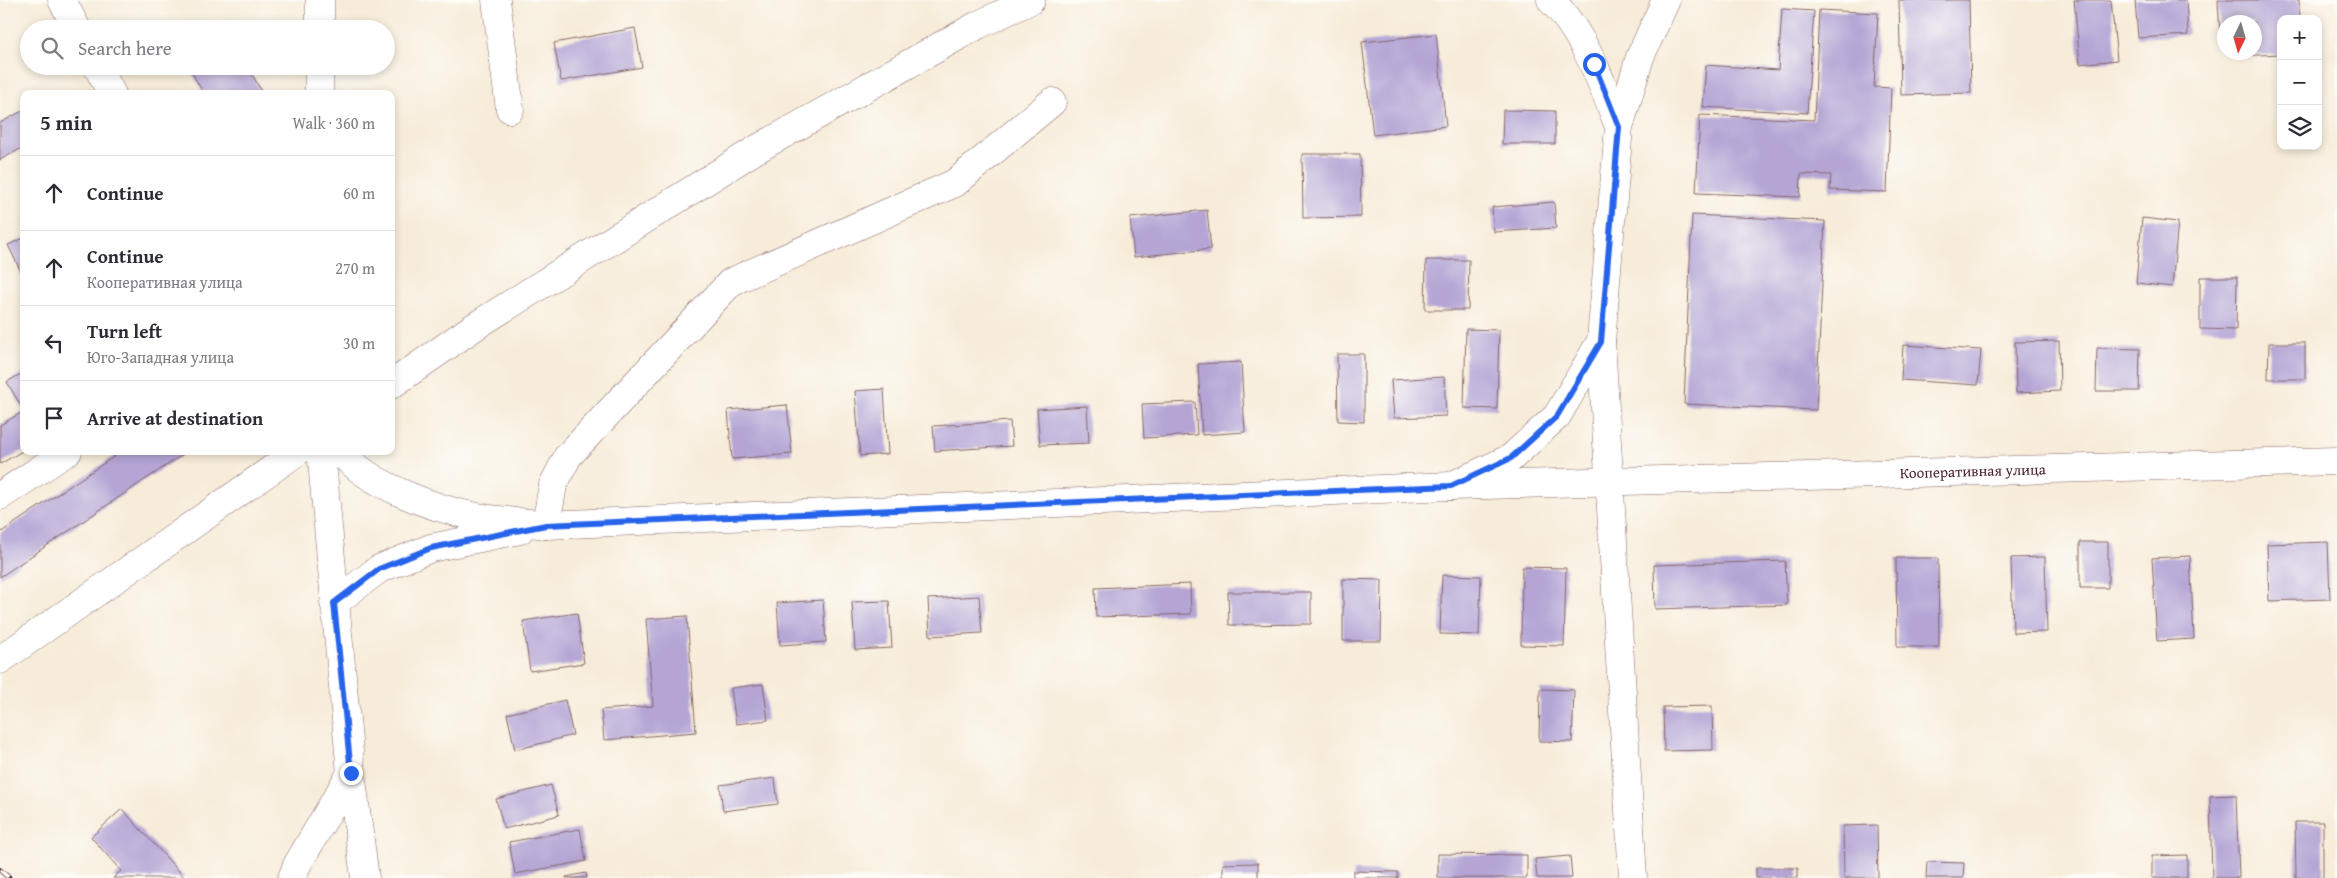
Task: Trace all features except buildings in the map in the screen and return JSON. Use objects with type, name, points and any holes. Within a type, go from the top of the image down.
[{"type":"main road","points":[[62,0],[72,20]]},
{"type":"main road","points":[[320,0],[320,20]]},
{"type":"main road","points":[[496,0],[510,109]]},
{"type":"main road","points":[[395,383],[474,327],[757,149],[978,25],[1032,0]]},
{"type":"main road","points":[[1551,0],[1559,8],[1594,64],[1619,127]]},
{"type":"main road","points":[[1633,878],[1601,342],[1619,127],[1640,58],[1666,0]]},
{"type":"main road","points":[[102,75],[110,90]]},
{"type":"main road","points":[[319,75],[319,90]]},
{"type":"main road","points":[[546,525],[553,485],[568,456],[731,282],[955,183],[1052,102]]},
{"type":"main road","points":[[334,603],[379,569],[431,548],[546,525],[1451,486],[1511,458],[1557,416],[1601,342]]},
{"type":"main road","points":[[0,496],[62,455]]},
{"type":"main road","points":[[0,660],[292,455]]},
{"type":"main road","points":[[321,455],[351,773],[364,878]]},
{"type":"main road","points":[[345,455],[377,480],[425,502],[477,517],[546,525]]},
{"type":"main road","name":"Кооперативная улица","points":[[1451,486],[2337,461]]},
{"type":"main road","points":[[292,878],[297,865],[351,773]]},
{"type":"railway","points":[[0,870],[9,878]]},
{"type":"route","points":[[351,773],[334,603],[379,569],[431,548],[546,525],[1451,486],[1511,458],[1557,416],[1601,342],[1619,127],[1594,64]]}]
